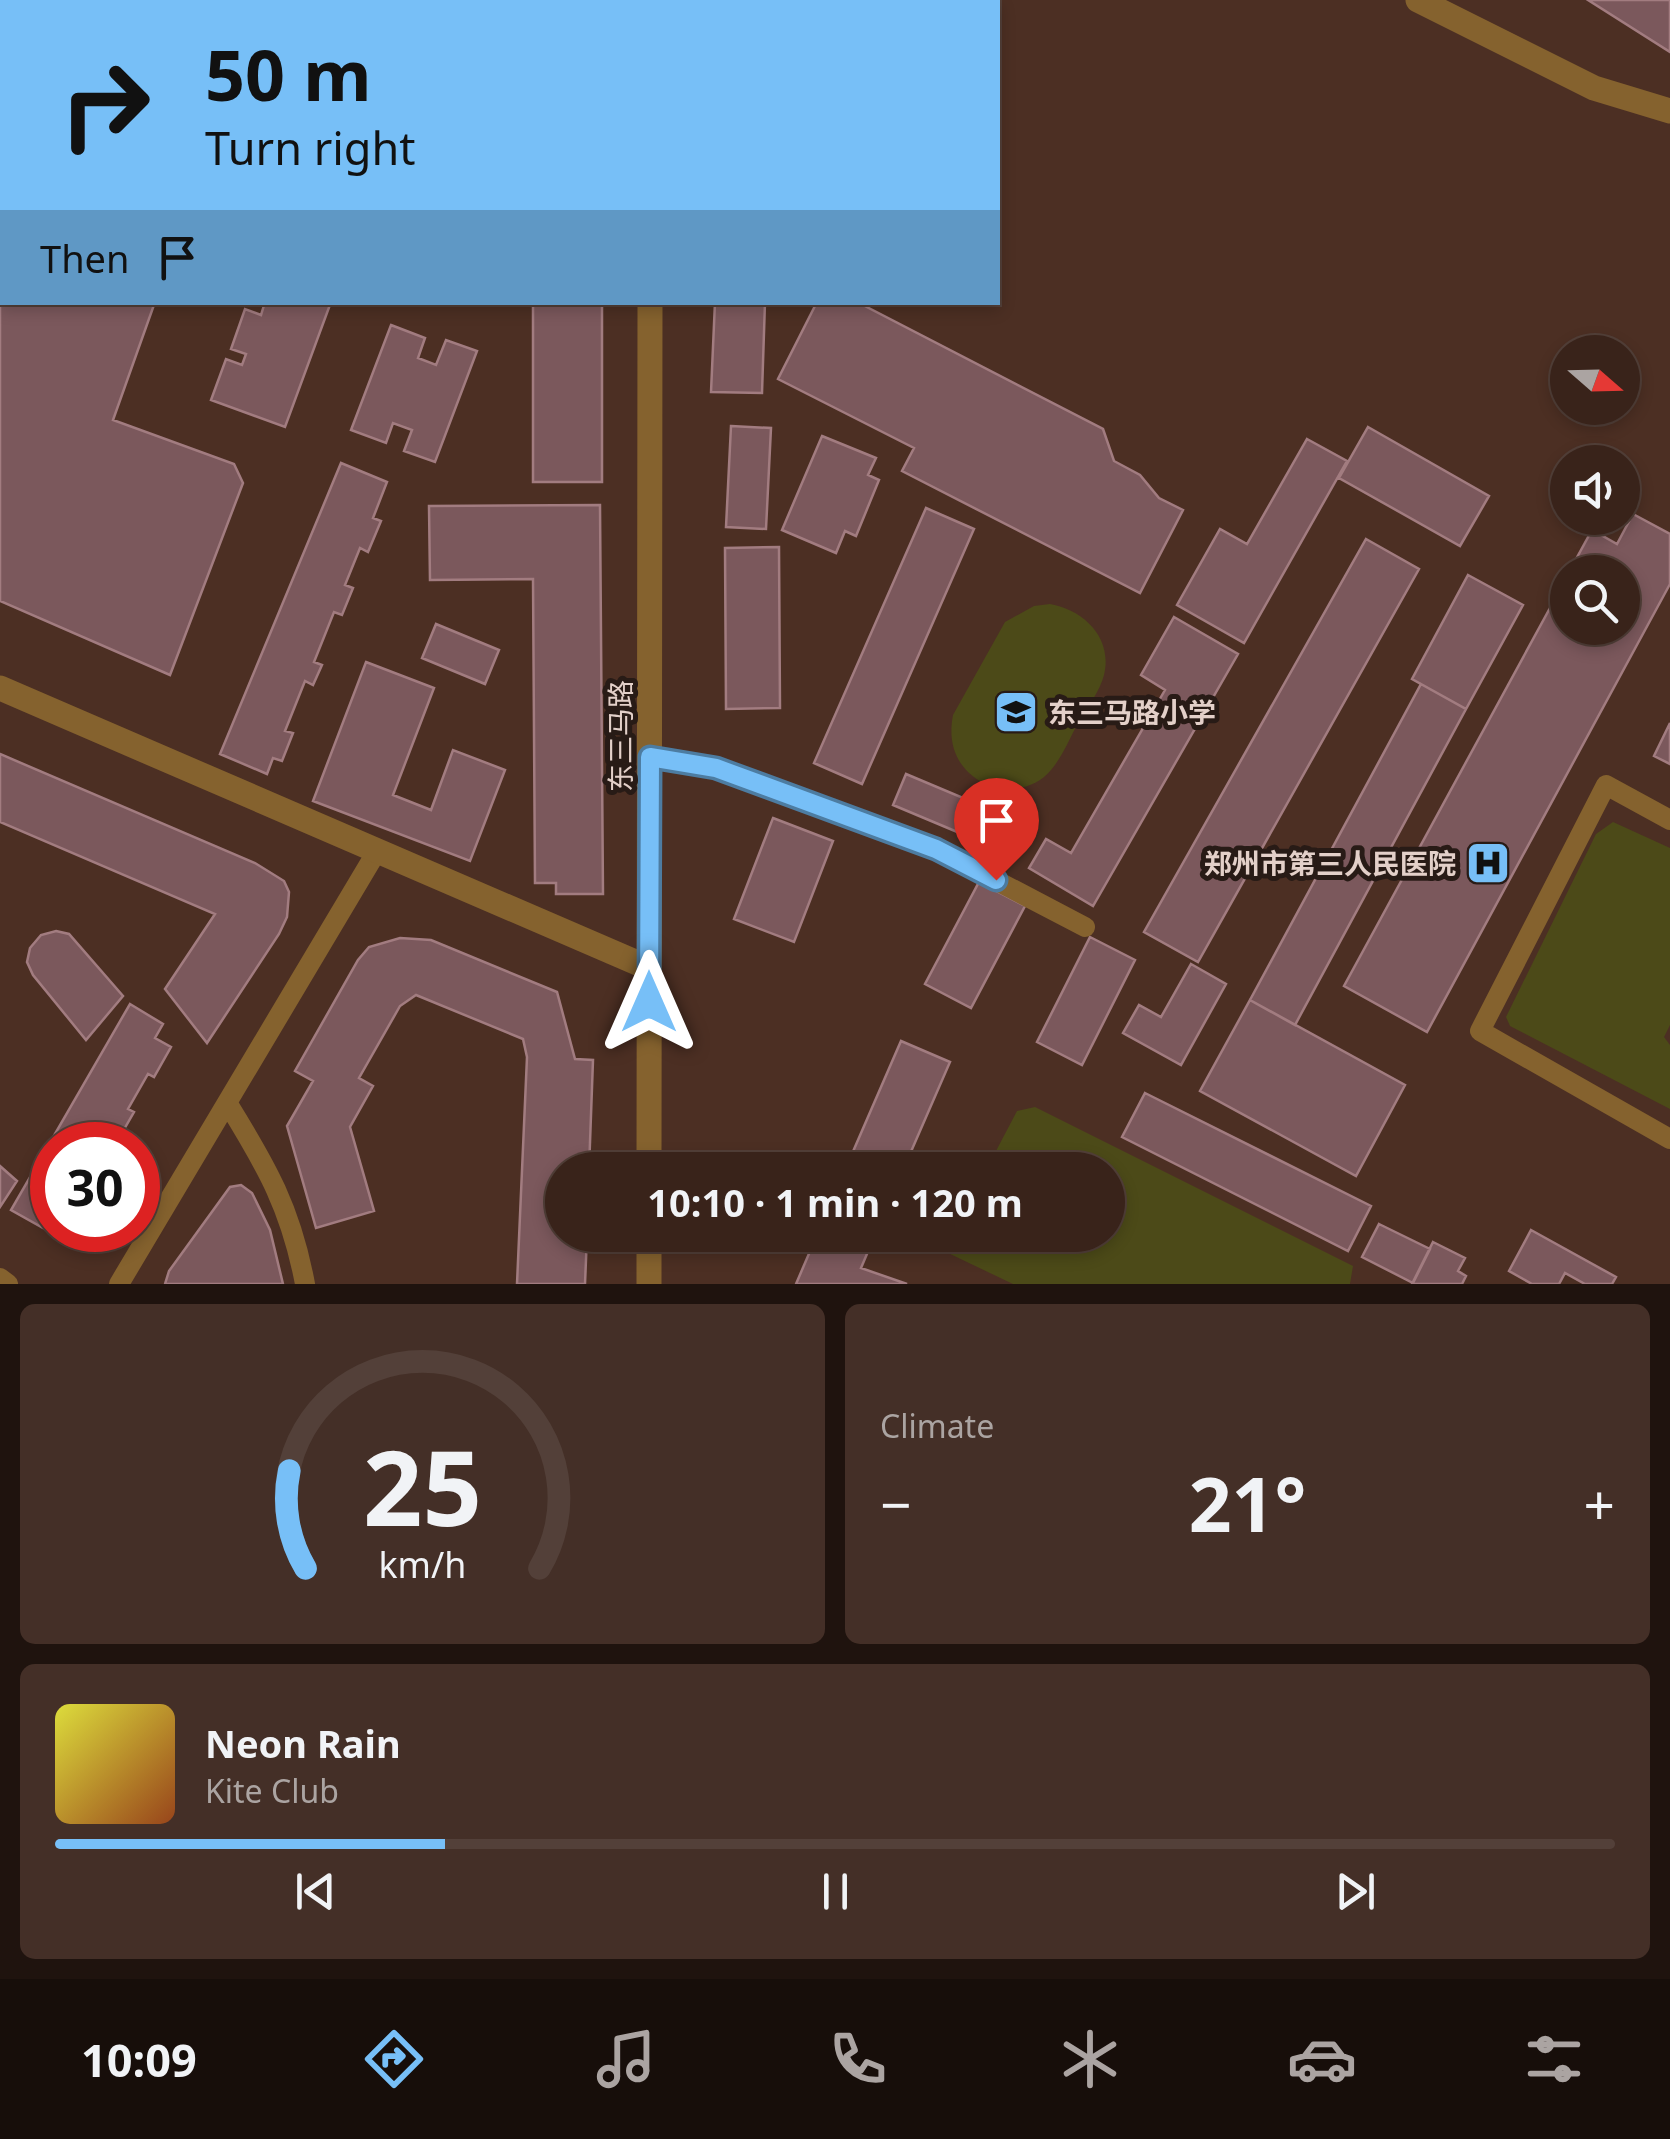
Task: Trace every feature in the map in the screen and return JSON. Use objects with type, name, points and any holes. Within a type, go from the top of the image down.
[{"type":"street","points":[[1418,0],[1594,88],[1670,111]]},
{"type":"street","name":"东三马路","points":[[649,1152],[650,305]]},
{"type":"street","points":[[0,688],[649,968]]},
{"type":"street","points":[[648,1284],[649,1252]]},
{"type":"lane","points":[[650,757],[716,768],[936,849],[1085,927]]},
{"type":"lane","points":[[1670,820],[1606,786],[1480,1031],[1670,1139]]},
{"type":"lane","points":[[119,1284],[377,851]]},
{"type":"lane","points":[[228,1104],[268,1170],[296,1236],[304,1284]]},
{"type":"lane","points":[[0,1278],[8,1284]]},
{"type":"shaded area","points":[[1050,604],[1074,612],[1093,628],[1104,649],[1104,675],[1051,770],[1033,784],[999,788],[977,779],[958,759],[951,731],[953,715],[1005,622],[1034,606]]},
{"type":"shaded area","points":[[1613,822],[1670,848],[1670,1025],[1664,1037],[1670,1045],[1670,1109],[1510,1026],[1506,1017],[1596,834]]},
{"type":"shaded area","points":[[1035,1107],[1125,1152],[995,1152],[1017,1111]]},
{"type":"shaded area","points":[[1125,1152],[1353,1266],[1350,1284],[1013,1284],[946,1252],[1125,1252]]},
{"type":"building","points":[[1588,0],[1670,0],[1670,52]]},
{"type":"building","points":[[0,305],[154,305],[113,420],[234,464],[243,483],[170,675],[0,601]]},
{"type":"building","points":[[264,305],[330,305],[285,427],[211,400],[226,359],[242,365],[246,354],[231,349],[245,309],[261,315]]},
{"type":"building","points":[[533,305],[602,305],[602,482],[533,482]]},
{"type":"building","points":[[715,305],[765,305],[762,393],[711,392]]},
{"type":"building","points":[[815,305],[863,305],[1103,429],[1114,461],[1140,475],[1159,498],[1183,510],[1140,593],[902,471],[914,448],[778,379]]},
{"type":"building","points":[[391,325],[425,338],[418,358],[436,365],[446,340],[477,351],[435,462],[404,451],[412,430],[393,423],[386,443],[351,430]]},
{"type":"building","points":[[731,426],[771,428],[766,529],[726,527]]},
{"type":"building","points":[[1368,427],[1489,496],[1460,546],[1339,478]]},
{"type":"building","points":[[822,436],[876,458],[868,475],[879,480],[856,536],[845,531],[836,553],[782,530]]},
{"type":"building","points":[[1307,439],[1347,461],[1244,643],[1177,605],[1220,529],[1247,544]]},
{"type":"building","points":[[341,463],[387,482],[373,518],[381,521],[368,552],[360,548],[345,585],[353,588],[342,615],[334,612],[314,662],[322,665],[313,685],[305,681],[285,731],[293,733],[282,761],[273,758],[267,774],[220,754]]},
{"type":"building","points":[[600,505],[603,894],[556,894],[556,883],[535,883],[533,579],[430,580],[429,506]]},
{"type":"building","points":[[926,508],[974,529],[862,784],[814,763]]},
{"type":"building","points":[[1640,518],[1670,534],[1670,584],[1640,639],[1640,555],[1578,555],[1589,535],[1601,535],[1617,544],[1622,535],[1640,535]]},
{"type":"building","points":[[1366,539],[1419,569],[1198,962],[1144,932]]},
{"type":"building","points":[[779,547],[780,708],[726,709],[725,548]]},
{"type":"building","points":[[1468,575],[1523,605],[1466,709],[1412,679]]},
{"type":"building","points":[[1550,608],[1550,645],[1637,645],[1427,1032],[1344,986]]},
{"type":"building","points":[[1174,617],[1238,654],[1093,906],[1029,868],[1046,839],[1071,853],[1165,690],[1141,675]]},
{"type":"building","points":[[436,624],[499,650],[485,684],[422,658]]},
{"type":"building","points":[[366,662],[434,688],[393,795],[431,810],[453,750],[505,770],[470,861],[313,801]]},
{"type":"building","points":[[1421,684],[1466,709],[1295,1025],[1250,1000]]},
{"type":"building","points":[[1670,723],[1670,764],[1654,756]]},
{"type":"building","points":[[0,754],[255,863],[284,881],[289,892],[287,917],[279,934],[207,1043],[165,989],[215,914],[0,822]]},
{"type":"building","points":[[906,774],[1018,821],[1005,852],[893,805]]},
{"type":"building","points":[[773,818],[833,841],[794,942],[734,919]]},
{"type":"building","points":[[979,882],[1025,906],[971,1008],[925,984]]},
{"type":"building","points":[[56,931],[69,934],[123,996],[86,1040],[33,975],[27,962],[30,948],[41,935]]},
{"type":"building","points":[[1090,937],[1135,960],[1082,1065],[1037,1042]]},
{"type":"building","points":[[400,938],[431,940],[557,992],[575,1059],[593,1060],[590,1152],[545,1152],[545,1252],[586,1252],[585,1284],[517,1284],[527,1057],[523,1039],[416,995],[400,1006],[359,1078],[373,1086],[350,1127],[374,1211],[316,1228],[287,1126],[313,1081],[295,1071],[369,947]]},
{"type":"building","points":[[1191,964],[1226,984],[1181,1065],[1123,1033],[1139,1005],[1161,1017]]},
{"type":"building","points":[[1250,1000],[1405,1085],[1356,1176],[1200,1091]]},
{"type":"building","points":[[130,1004],[163,1024],[155,1038],[171,1047],[154,1077],[148,1074],[128,1109],[134,1112],[128,1122],[62,1122]]},
{"type":"building","points":[[901,1041],[950,1062],[911,1152],[853,1152]]},
{"type":"building","points":[[1145,1093],[1371,1206],[1348,1251],[1122,1137]]},
{"type":"building","points":[[0,1166],[17,1181],[0,1207]]},
{"type":"building","points":[[30,1177],[30,1221],[11,1210]]},
{"type":"building","points":[[241,1185],[252,1193],[270,1230],[283,1284],[165,1284],[169,1271],[230,1187]]},
{"type":"building","points":[[1379,1224],[1430,1249],[1413,1283],[1362,1257]]},
{"type":"building","points":[[1531,1230],[1616,1277],[1612,1284],[1585,1284],[1565,1273],[1559,1284],[1532,1284],[1509,1271]]},
{"type":"building","points":[[1433,1242],[1465,1258],[1458,1271],[1466,1276],[1462,1284],[1412,1284]]},
{"type":"building","points":[[810,1252],[868,1252],[861,1268],[907,1284],[796,1284]]},
{"type":"place","name":"东三马路小学","points":[[1016,712]]},
{"type":"place","name":"郑州市第三人民医院","points":[[1488,863]]},
{"type":"route","points":[[649,1002],[650,757],[716,768],[936,849],[996,880]]}]
